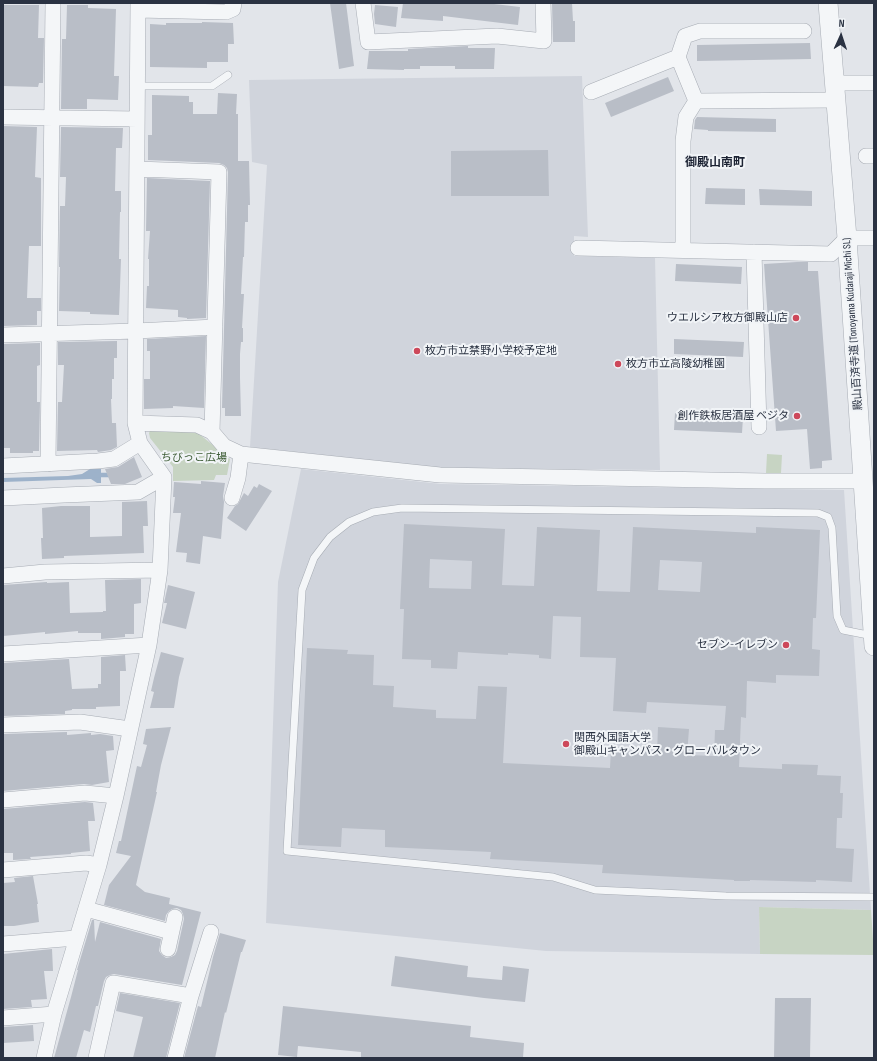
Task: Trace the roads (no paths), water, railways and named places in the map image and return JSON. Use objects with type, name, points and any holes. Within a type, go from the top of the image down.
[{"type":"street","points":[[48,464],[53,3]]},
{"type":"street","points":[[44,1058],[54,1014],[99,865],[116,796],[148,645],[160,570],[164,477],[140,443],[135,423],[138,6],[226,12],[233,9],[234,3]]},
{"type":"street","points":[[363,3],[368,42],[497,36],[544,41],[543,3]]},
{"type":"street","name":"殿山百済寺道 (Tonoyama Kudaraji Michi SL)","points":[[828,3],[847,238],[874,641]]},
{"type":"street","points":[[696,101],[678,57],[685,36],[700,31],[804,31]]},
{"type":"street","points":[[591,92],[678,57]]},
{"type":"street","points":[[696,101],[835,91],[874,83]]},
{"type":"street","points":[[683,250],[684,141],[686,117],[696,101]]},
{"type":"street","points":[[3,117],[137,119]]},
{"type":"street","points":[[137,169],[219,172],[212,432]]},
{"type":"street","points":[[578,248],[831,254],[847,238],[874,238]]},
{"type":"street","points":[[754,252],[759,427]]},
{"type":"street","points":[[3,334],[50,334],[215,327]]},
{"type":"street","points":[[135,423],[197,425],[212,432],[224,446],[241,454],[440,475],[749,481],[863,481]]},
{"type":"street","points":[[3,466],[114,459],[140,443]]},
{"type":"street","points":[[232,498],[238,478],[241,454]]},
{"type":"street","points":[[3,498],[64,494],[138,492],[164,477]]},
{"type":"street","points":[[3,576],[45,572],[160,570]]},
{"type":"street","points":[[3,654],[148,645]]},
{"type":"street","points":[[3,725],[80,722],[130,729]]},
{"type":"street","points":[[3,800],[85,793],[116,796]]},
{"type":"street","points":[[3,870],[86,863],[99,865]]},
{"type":"street","points":[[86,909],[171,932]]},
{"type":"street","points":[[168,949],[175,916]]},
{"type":"street","points":[[175,1058],[211,932]]},
{"type":"street","points":[[3,944],[76,938]]},
{"type":"street","points":[[96,1058],[113,983],[192,996]]},
{"type":"street","points":[[3,1018],[54,1014]]},
{"type":"lane","points":[[138,86],[212,86],[228,75]]},
{"type":"lane","points":[[874,641],[843,630],[837,616],[832,528],[828,517],[818,513],[402,508],[373,512],[349,522],[330,537],[314,558],[302,590],[287,851],[553,877],[595,890],[726,896],[874,897]]},
{"type":"water","points":[[90,469],[101,469],[101,483],[97,483],[91,479],[3,482],[3,478],[68,476],[82,474]]},
{"type":"waterway","points":[[95,475],[112,475]]},
{"type":"place","name":"ウエルシア枚方御殿山店","points":[[796,318]]},
{"type":"place","name":"枚方市立禁野小学校予定地","points":[[417,351]]},
{"type":"place","name":"枚方市立高陵幼稚園","points":[[618,364]]},
{"type":"place","name":"創作鉄板居酒屋 ベジタ","points":[[797,416]]},
{"type":"place","name":"セブン-イレブン","points":[[786,645]]},
{"type":"place","name":"関西外国語大学 御殿山キャンパス・グローバルタウン","points":[[566,744]]},
{"type":"district","name":"御殿山南町","points":[[715,163]]},
{"type":"park label","name":"ちびっこ広場","points":[[194,458]]}]
